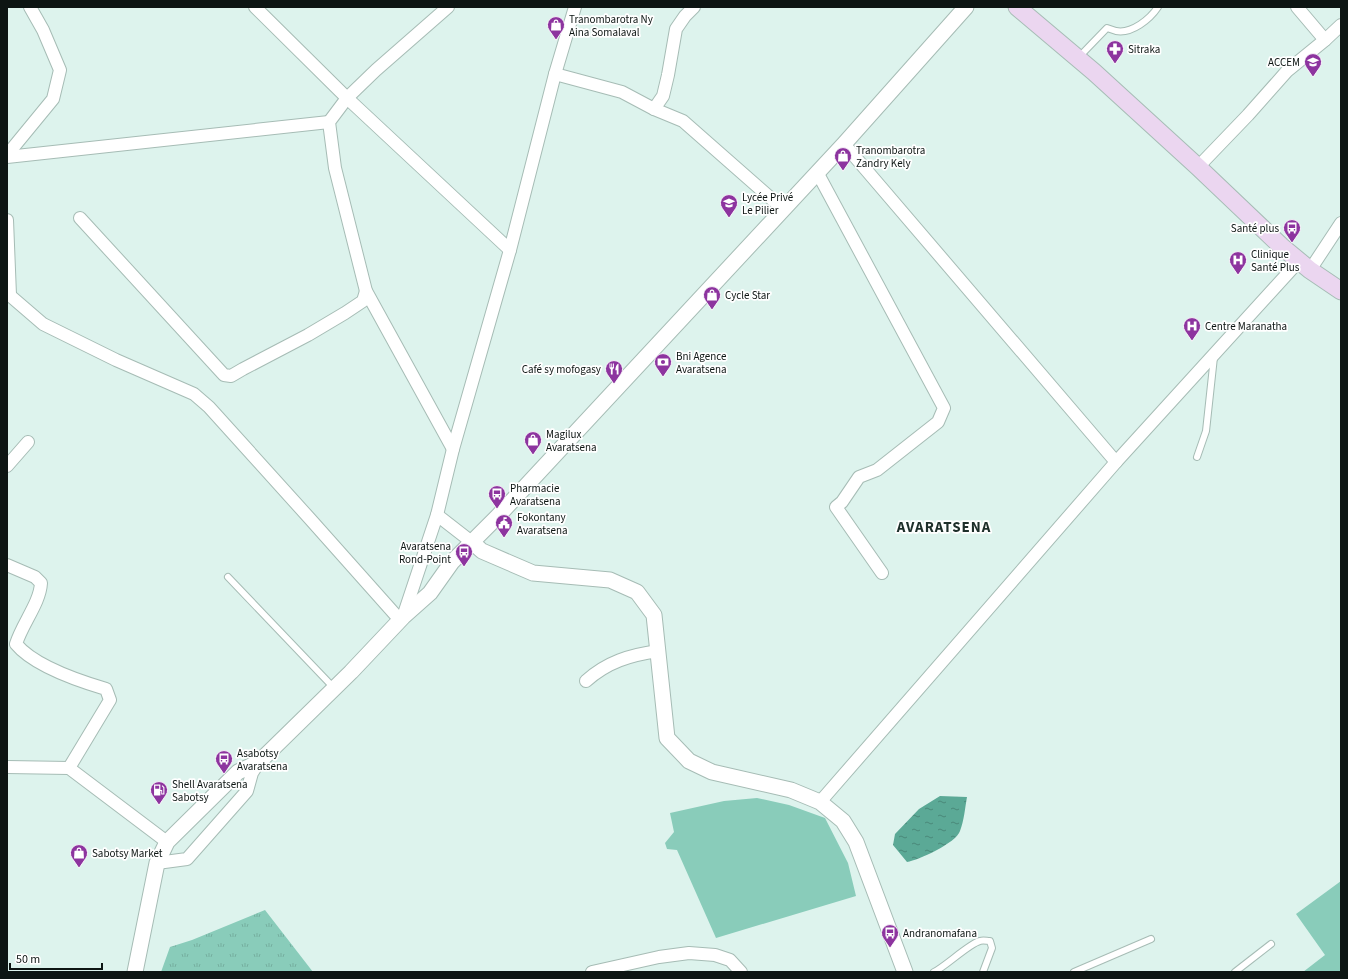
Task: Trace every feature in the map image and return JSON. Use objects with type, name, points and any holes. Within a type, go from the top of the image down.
[{"type":"main road","points":[[1017,7],[1078,58],[1198,167],[1281,246],[1341,291]]},
{"type":"street","points":[[7,156],[53,99],[60,70],[44,30],[30,7]]},
{"type":"street","points":[[255,7],[347,98],[510,250]]},
{"type":"street","points":[[448,7],[376,70],[347,98],[329,122],[335,168],[366,291],[453,449]]},
{"type":"street","points":[[401,619],[437,515],[453,449],[510,250],[555,74],[575,7]]},
{"type":"street","points":[[654,109],[663,96],[676,29],[685,16],[694,7]]},
{"type":"street","points":[[158,863],[187,859],[247,791],[252,773],[259,762],[401,619],[430,593],[452,562],[473,543],[844,144],[966,7]]},
{"type":"street","points":[[1296,7],[1325,40]]},
{"type":"street","points":[[1198,167],[1248,115],[1287,71],[1341,25]]},
{"type":"street","points":[[555,74],[622,92],[654,109],[683,121],[783,209]]},
{"type":"street","points":[[7,156],[329,122]]},
{"type":"street","points":[[844,144],[1116,462]]},
{"type":"street","points":[[817,172],[944,408],[938,422],[877,470],[859,477],[842,502],[836,507],[882,573]]},
{"type":"street","points":[[80,218],[224,375],[231,376],[243,370],[339,317],[363,301],[366,291]]},
{"type":"street","points":[[7,220],[9,294],[43,324],[116,360],[194,394],[209,407],[401,619]]},
{"type":"street","points":[[820,802],[1116,462],[1214,356],[1305,265],[1341,224]]},
{"type":"street","points":[[7,466],[28,442]]},
{"type":"street","points":[[437,515],[482,551],[533,573],[610,580],[637,592],[654,615],[667,738],[689,761],[712,772],[791,790],[820,802],[842,821],[856,842],[905,972]]},
{"type":"street","points":[[7,565],[35,577],[41,583],[40,592],[19,633],[16,644],[22,652],[31,658],[81,682],[106,689],[110,700],[69,768]]},
{"type":"street","points":[[586,681],[595,673],[616,661],[635,654],[658,651]]},
{"type":"street","points":[[135,972],[158,863],[167,842],[238,772],[259,762]]},
{"type":"street","points":[[7,767],[69,768],[167,842]]},
{"type":"street","points":[[592,972],[659,957],[689,953],[714,955],[730,960],[741,972]]},
{"type":"lane","points":[[1078,58],[1107,28],[1117,31],[1128,31],[1141,24],[1154,13],[1158,7]]},
{"type":"lane","points":[[1197,457],[1206,431],[1214,356]]},
{"type":"lane","points":[[228,577],[334,688]]},
{"type":"lane","points":[[1074,972],[1151,939]]},
{"type":"lane","points":[[934,972],[944,967],[979,941],[990,941],[992,948],[983,972]]},
{"type":"lane","points":[[1235,972],[1271,944]]},
{"type":"green space","points":[[757,798],[789,805],[825,818],[848,863],[856,896],[716,938],[677,850],[667,849],[665,843],[674,832],[670,813],[724,801]]},
{"type":"green space","points":[[1341,881],[1341,972],[1303,972],[1325,955],[1296,914]]},
{"type":"green space","points":[[265,910],[313,972],[161,972],[170,947],[192,940]]},
{"type":"water","points":[[940,796],[967,797],[960,831],[952,841],[945,846],[913,861],[907,862],[893,845],[895,834],[919,809]]},
{"type":"place","name":"Tranombarotra Ny Aina Somalaval","points":[[556,40]]},
{"type":"place","name":"Sitraka","points":[[1115,64]]},
{"type":"place","name":"ACCEM","points":[[1313,77]]},
{"type":"place","name":"Tranombarotra Zandry Kely","points":[[843,171]]},
{"type":"place","name":"Lycée Privé Le Pilier","points":[[729,218]]},
{"type":"place","name":"Santé plus","points":[[1292,243]]},
{"type":"place","name":"Clinique Santé Plus","points":[[1238,275]]},
{"type":"place","name":"Cycle Star","points":[[712,310]]},
{"type":"place","name":"Centre Maranatha","points":[[1192,341]]},
{"type":"place","name":"Bni Agence Avaratsena","points":[[663,377]]},
{"type":"place","name":"Café sy mofogasy","points":[[614,384]]},
{"type":"place","name":"Magilux Avaratsena","points":[[533,455]]},
{"type":"place","name":"Pharmacie Avaratsena","points":[[497,509]]},
{"type":"place","name":"Fokontany Avaratsena","points":[[504,538]]},
{"type":"place","name":"Avaratsena Rond-Point","points":[[464,567]]},
{"type":"place","name":"Asabotsy Avaratsena","points":[[224,774]]},
{"type":"place","name":"Shell Avaratsena Sabotsy","points":[[159,805]]},
{"type":"place","name":"Sabotsy Market","points":[[79,868]]},
{"type":"place","name":"Andranomafana","points":[[890,948]]},
{"type":"district","name":"AVARATSENA","points":[[944,527]]}]
